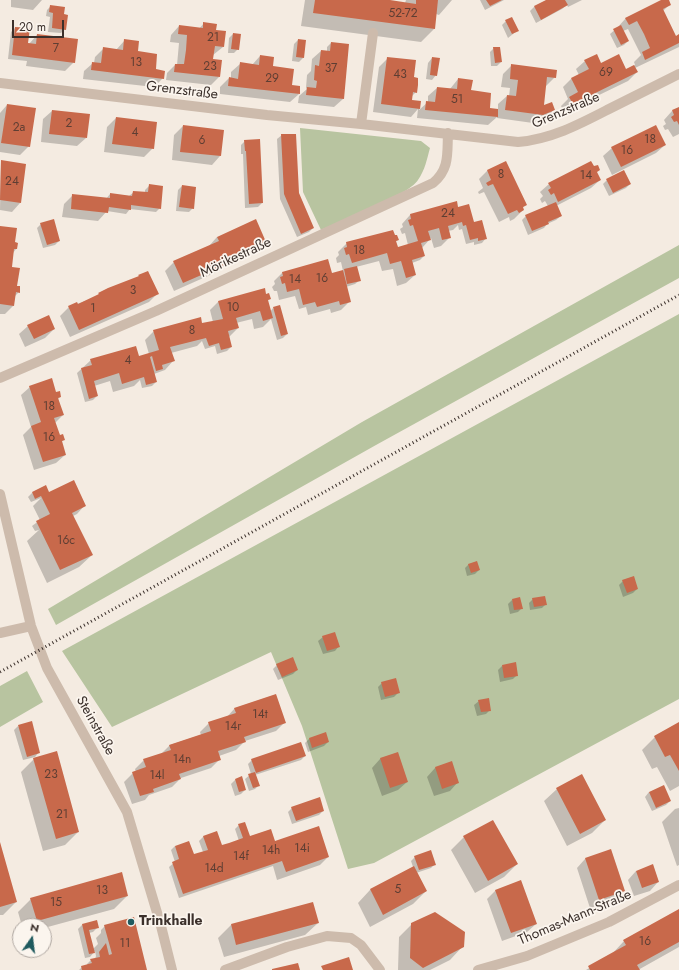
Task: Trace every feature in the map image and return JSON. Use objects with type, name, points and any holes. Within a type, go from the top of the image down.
[{"type":"street","points":[[361,124],[373,33]]},
{"type":"street","name":"Grenzstraße","points":[[0,83],[260,114],[448,133],[518,142],[534,141],[551,136],[577,125],[679,74]]},
{"type":"street","name":"Mörikestraße","points":[[0,378],[156,311],[433,183],[440,178],[445,171],[448,133]]},
{"type":"street","name":"Steinstraße","points":[[0,494],[31,626],[47,668],[127,812],[161,926],[172,970]]},
{"type":"street","points":[[0,633],[31,626]]},
{"type":"street","name":"Thomas-Mann-Straße","points":[[478,970],[527,956],[609,922],[679,885]]},
{"type":"street","points":[[224,970],[287,946],[327,936],[351,938],[361,945],[380,970]]},
{"type":"green space","points":[[300,128],[421,141],[430,148],[426,164],[418,180],[412,186],[388,200],[321,230],[303,192]]},
{"type":"green space","points":[[679,245],[679,278],[376,445],[56,625],[48,609],[362,422]]},
{"type":"green space","points":[[679,314],[679,699],[374,863],[348,869],[302,726],[271,652],[112,727],[62,651]]},
{"type":"green space","points":[[27,671],[43,702],[0,727],[0,686]]},
{"type":"building","points":[[315,0],[390,0],[416,4],[416,0],[438,0],[435,29],[313,13]]},
{"type":"building","points":[[486,0],[502,0],[490,6]]},
{"type":"building","points":[[546,0],[565,0],[568,5],[541,20],[534,6]]},
{"type":"building","points":[[661,0],[669,0],[671,5],[663,9],[676,36],[679,34],[679,43],[645,60],[642,52],[650,48],[644,34],[637,21],[629,25],[625,18]]},
{"type":"building","points":[[50,5],[65,7],[64,14],[68,15],[66,30],[52,28],[53,13],[49,12]]},
{"type":"building","points":[[512,17],[519,31],[512,34],[505,20]]},
{"type":"building","points":[[203,22],[217,24],[216,30],[226,31],[224,47],[215,46],[213,59],[222,60],[220,77],[174,72],[175,64],[184,64],[186,50],[187,35],[178,34],[179,25],[203,28]]},
{"type":"building","points":[[621,25],[629,41],[621,45],[613,29]]},
{"type":"building","points":[[15,27],[30,28],[28,43],[36,44],[37,34],[78,39],[75,63],[12,55]]},
{"type":"building","points":[[233,33],[241,34],[239,50],[231,49]]},
{"type":"building","points":[[124,39],[139,41],[138,51],[157,54],[156,69],[165,71],[164,79],[91,70],[92,62],[101,63],[103,47],[123,50]]},
{"type":"building","points":[[298,39],[306,40],[304,58],[296,57]]},
{"type":"building","points":[[331,42],[349,44],[344,99],[306,95],[307,87],[316,88],[317,81],[314,80],[315,65],[319,66],[321,50],[330,51]]},
{"type":"building","points":[[493,47],[500,47],[502,62],[495,63]]},
{"type":"building","points":[[597,54],[601,63],[619,54],[626,69],[634,65],[638,72],[573,104],[569,97],[578,92],[571,78],[589,69],[584,60]]},
{"type":"building","points":[[260,55],[274,57],[273,66],[294,69],[292,85],[300,86],[300,94],[228,86],[229,77],[238,79],[240,62],[259,65]]},
{"type":"building","points":[[387,57],[416,60],[414,77],[418,78],[418,85],[417,93],[413,92],[412,100],[421,101],[420,109],[381,104]]},
{"type":"building","points":[[432,57],[440,58],[437,76],[430,75]]},
{"type":"building","points":[[511,64],[557,70],[556,78],[547,77],[544,105],[552,102],[555,110],[543,115],[505,110],[507,95],[516,96],[518,80],[510,79]]},
{"type":"building","points":[[458,78],[473,80],[471,90],[491,93],[490,108],[498,109],[498,117],[425,110],[426,101],[435,102],[437,87],[457,89]]},
{"type":"building","points":[[7,104],[36,108],[30,147],[1,143]]},
{"type":"building","points":[[679,107],[679,125],[677,121],[674,122],[671,117],[674,115],[672,110]]},
{"type":"building","points":[[52,110],[90,114],[87,138],[49,134]]},
{"type":"building","points":[[116,117],[157,122],[154,149],[112,144]]},
{"type":"building","points":[[183,125],[224,130],[221,156],[180,152]]},
{"type":"building","points":[[656,125],[666,145],[621,167],[611,147]]},
{"type":"building","points":[[281,134],[296,134],[299,193],[314,228],[301,234],[284,194]]},
{"type":"building","points":[[260,139],[263,203],[249,204],[244,140]]},
{"type":"building","points":[[1,160],[26,164],[21,203],[0,200]]},
{"type":"building","points":[[506,161],[527,205],[523,207],[524,210],[519,213],[517,210],[508,214],[493,184],[488,186],[486,183],[491,180],[487,170]]},
{"type":"building","points":[[591,161],[594,166],[598,165],[600,170],[597,172],[601,180],[558,202],[554,193],[551,195],[548,190],[551,188],[548,183]]},
{"type":"building","points":[[624,170],[631,184],[613,193],[606,179]]},
{"type":"building","points":[[149,184],[163,186],[161,209],[131,205],[131,210],[109,207],[108,213],[71,209],[72,194],[110,198],[110,193],[132,196],[133,191],[148,192]]},
{"type":"building","points":[[182,185],[196,187],[194,209],[179,207]]},
{"type":"building","points":[[457,201],[458,207],[469,204],[474,222],[482,220],[487,239],[478,241],[478,238],[470,240],[466,225],[463,226],[462,222],[448,226],[451,238],[442,240],[439,228],[428,231],[431,240],[421,243],[425,256],[412,260],[416,275],[406,278],[401,261],[390,264],[387,253],[352,263],[349,254],[346,255],[344,248],[347,247],[346,242],[393,230],[399,240],[396,241],[398,247],[418,241],[413,225],[410,226],[408,220],[411,219],[410,214]]},
{"type":"building","points":[[556,202],[562,216],[548,222],[549,224],[532,231],[525,215]]},
{"type":"building","points":[[54,219],[60,241],[47,245],[40,223]]},
{"type":"building","points":[[256,219],[266,242],[227,259],[229,263],[183,283],[173,261],[219,241],[217,237]]},
{"type":"building","points":[[0,226],[17,228],[15,242],[18,243],[17,249],[14,249],[12,267],[20,268],[17,286],[20,286],[20,293],[16,292],[14,306],[0,304]]},
{"type":"building","points":[[328,259],[332,273],[343,270],[351,302],[340,305],[339,301],[317,307],[315,302],[303,305],[299,289],[287,292],[285,283],[282,284],[280,277],[283,276],[282,272]]},
{"type":"building","points":[[357,266],[361,281],[347,284],[344,269]]},
{"type":"building","points":[[148,271],[159,294],[79,330],[68,306],[77,302],[78,304],[108,288]]},
{"type":"building","points":[[265,288],[266,294],[269,293],[271,299],[268,300],[273,318],[263,321],[260,311],[236,318],[239,328],[228,331],[232,347],[221,350],[219,343],[209,346],[206,338],[170,347],[175,361],[162,365],[163,369],[156,371],[152,356],[150,357],[157,382],[146,385],[144,377],[122,384],[119,373],[94,381],[98,396],[89,399],[81,368],[92,365],[90,359],[136,346],[139,356],[159,350],[153,330],[201,317],[202,323],[223,319],[218,301]]},
{"type":"building","points":[[280,305],[288,334],[281,336],[273,307]]},
{"type":"building","points":[[49,315],[55,329],[34,339],[27,325]]},
{"type":"building","points":[[52,378],[56,392],[60,391],[61,397],[58,398],[64,415],[54,418],[60,435],[63,434],[65,440],[62,441],[66,455],[43,462],[31,426],[41,422],[29,386]]},
{"type":"building","points":[[74,480],[86,506],[72,513],[93,555],[60,570],[36,521],[50,514],[41,496],[35,499],[32,492],[46,485],[49,492]]},
{"type":"building","points":[[477,561],[480,570],[471,573],[468,564]]},
{"type":"building","points":[[634,576],[638,589],[627,593],[622,580]]},
{"type":"building","points":[[545,596],[547,605],[534,607],[532,598]]},
{"type":"building","points":[[520,597],[523,609],[514,610],[512,599]]},
{"type":"building","points":[[335,632],[340,647],[327,651],[322,636]]},
{"type":"building","points":[[293,657],[298,670],[282,677],[276,664]]},
{"type":"building","points":[[516,662],[518,676],[504,678],[502,665]]},
{"type":"building","points":[[396,678],[400,693],[385,697],[381,682]]},
{"type":"building","points":[[276,694],[286,723],[244,737],[246,742],[218,751],[221,760],[179,774],[181,779],[153,789],[154,792],[140,796],[132,772],[146,767],[143,759],[171,750],[169,745],[211,731],[208,722],[236,713],[234,708]]},
{"type":"building","points":[[489,698],[491,711],[481,712],[478,700]]},
{"type":"building","points":[[32,721],[40,753],[27,757],[18,725]]},
{"type":"building","points":[[679,722],[679,771],[670,755],[665,757],[654,736]]},
{"type":"building","points":[[326,732],[329,742],[312,748],[309,738]]},
{"type":"building","points":[[301,742],[306,756],[256,773],[251,759]]},
{"type":"building","points":[[57,751],[79,832],[56,839],[33,758]]},
{"type":"building","points":[[398,752],[408,782],[390,788],[380,758]]},
{"type":"building","points":[[452,761],[459,783],[442,789],[435,767]]},
{"type":"building","points":[[255,772],[260,786],[253,788],[248,774]]},
{"type":"building","points":[[582,774],[606,820],[580,834],[556,788]]},
{"type":"building","points":[[242,776],[246,790],[239,792],[235,779]]},
{"type":"building","points":[[664,785],[671,801],[656,808],[649,792]]},
{"type":"building","points":[[320,797],[324,811],[296,821],[291,807]]},
{"type":"building","points":[[493,820],[518,864],[488,881],[463,836]]},
{"type":"building","points":[[245,822],[250,836],[271,829],[275,841],[319,826],[329,857],[286,872],[282,861],[183,894],[172,862],[179,859],[175,846],[189,841],[194,854],[208,850],[203,836],[217,831],[222,845],[229,843],[243,838],[238,824]]},
{"type":"building","points":[[0,842],[17,902],[0,907]]},
{"type":"building","points":[[611,849],[625,891],[599,900],[585,858]]},
{"type":"building","points":[[431,850],[436,865],[419,870],[414,856]]},
{"type":"building","points":[[653,864],[659,882],[642,888],[636,871]]},
{"type":"building","points":[[414,866],[427,891],[383,915],[370,889]]},
{"type":"building","points":[[122,872],[128,896],[48,918],[36,918],[30,898]]},
{"type":"building","points":[[521,880],[537,924],[511,933],[495,890]]},
{"type":"building","points":[[313,902],[319,923],[236,945],[231,924]]},
{"type":"building","points":[[679,909],[679,942],[637,965],[640,970],[590,970],[588,966],[626,945],[623,940]]},
{"type":"building","points":[[435,912],[465,932],[464,947],[423,968],[410,958],[411,923]]},
{"type":"building","points":[[134,917],[147,970],[82,970],[81,966],[92,963],[90,959],[100,957],[99,952],[106,943],[109,955],[112,954],[104,925]]},
{"type":"building","points":[[97,920],[99,928],[89,930],[95,953],[89,954],[82,924]]},
{"type":"building","points":[[349,957],[353,970],[323,970],[321,966]]},
{"type":"building","points":[[298,963],[300,970],[272,970],[272,969]]},
{"type":"railway","points":[[0,672],[679,295]]},
{"type":"place","name":"Trinkhalle","points":[[131,922]]}]
